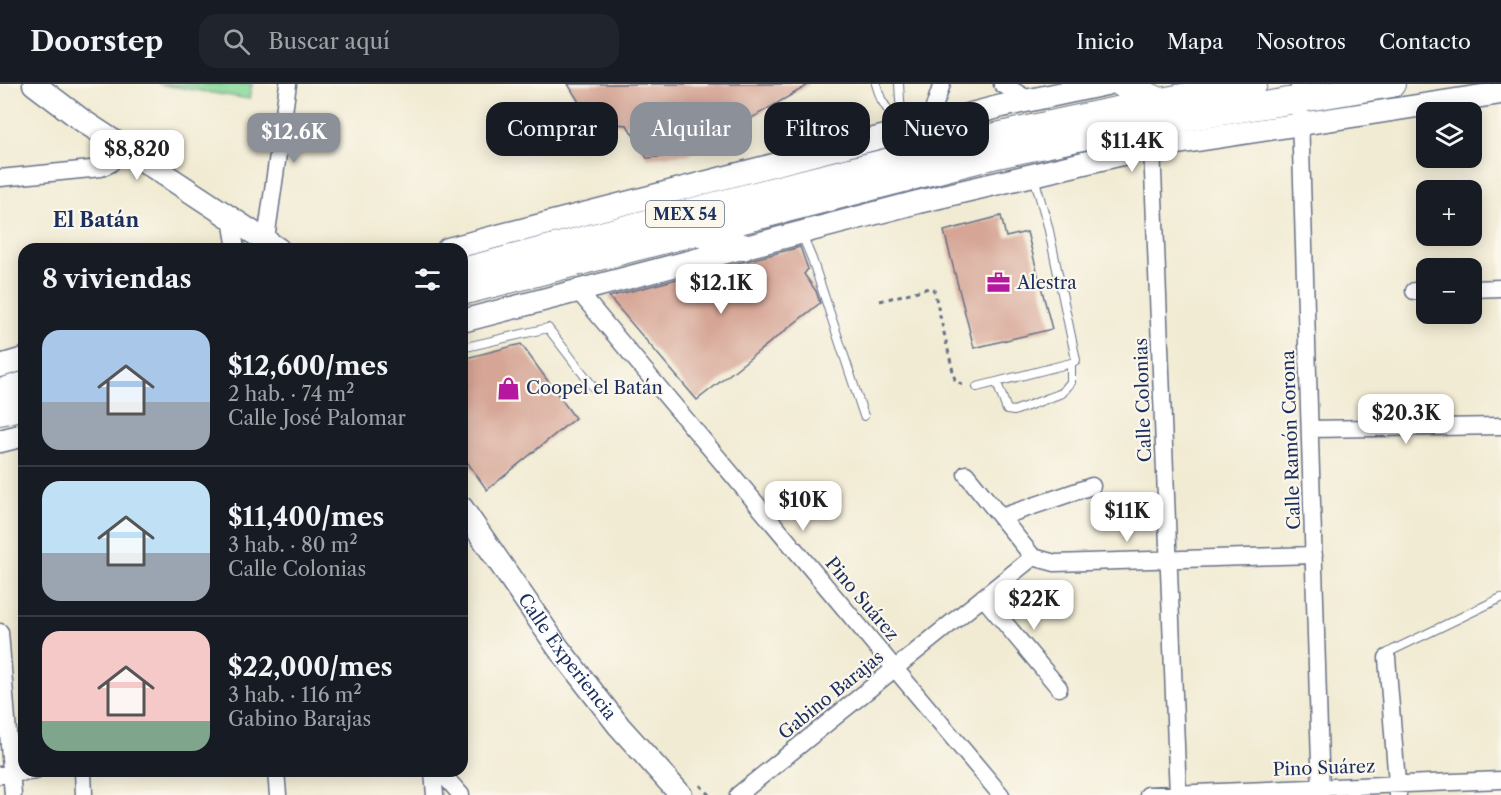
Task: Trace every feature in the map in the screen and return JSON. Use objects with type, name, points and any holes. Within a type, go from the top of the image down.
[{"type":"main road","points":[[1122,84],[1158,100]]},
{"type":"main road","name":"MEX 54","points":[[468,290],[912,174],[1158,100],[1254,84]]},
{"type":"main road","name":"MEX 54","points":[[468,270],[1125,128],[1300,102],[1392,84]]},
{"type":"main road","points":[[695,231],[743,247]]},
{"type":"main road","points":[[0,392],[18,387]]},
{"type":"main road","points":[[0,412],[18,408]]},
{"type":"street","points":[[34,84],[124,148],[270,243]]},
{"type":"street","points":[[272,243],[288,84]]},
{"type":"street","points":[[936,102],[942,84]]},
{"type":"street","points":[[1002,84],[1029,100]]},
{"type":"street","points":[[989,110],[1106,84]]},
{"type":"street","points":[[468,246],[912,174],[1033,175],[1152,147],[1300,102],[1501,93]]},
{"type":"street","name":"Calle Ramón Corona","points":[[1300,102],[1321,791]]},
{"type":"street","name":"Calle Colonias","points":[[1152,147],[1178,794]]},
{"type":"street","points":[[0,178],[101,168],[110,164],[124,148]]},
{"type":"street","points":[[468,319],[800,232],[912,174],[918,156]]},
{"type":"street","points":[[231,219],[235,243]]},
{"type":"street","points":[[1482,289],[1501,288]]},
{"type":"street","name":"Pino Suárez","points":[[578,291],[1001,795]]},
{"type":"street","points":[[0,366],[18,361]]},
{"type":"street","points":[[1310,429],[1501,426]]},
{"type":"street","points":[[966,474],[1033,557],[1055,563],[1314,555]]},
{"type":"street","points":[[1000,517],[1092,486]]},
{"type":"street","name":"Calle Experiencia","points":[[468,517],[559,649],[619,726],[688,787]]},
{"type":"street","name":"Gabino Barajas","points":[[738,795],[1033,557]]},
{"type":"street","points":[[983,597],[1059,688]]},
{"type":"street","points":[[0,632],[6,775],[13,795]]},
{"type":"street","points":[[1387,658],[1398,790]]},
{"type":"street","points":[[83,777],[84,795]]},
{"type":"street","points":[[276,777],[278,795]]},
{"type":"street","points":[[434,777],[435,795]]},
{"type":"street","points":[[445,777],[461,795]]},
{"type":"street","name":"Pino Suárez","points":[[1148,795],[1398,790],[1501,780]]},
{"type":"lane","points":[[876,84],[912,174]]},
{"type":"lane","points":[[899,84],[912,174]]},
{"type":"lane","points":[[978,387],[1076,360],[1077,354],[1048,226],[1033,175]]},
{"type":"lane","points":[[800,232],[812,259],[864,416]]},
{"type":"lane","points":[[468,347],[548,328],[594,388]]},
{"type":"lane","points":[[997,382],[1007,410],[1014,411],[1062,393],[1071,382],[1071,363]]},
{"type":"lane","points":[[1387,658],[1388,653],[1393,650],[1501,598]]},
{"type":"path","points":[[880,301],[929,288],[934,290],[955,380],[965,386],[978,387]]},
{"type":"path","points":[[688,787],[709,795]]},
{"type":"green space","points":[[158,84],[252,84],[249,99]]},
{"type":"building","points":[[568,84],[810,84],[779,102],[764,102],[764,111],[752,118],[752,102],[630,102],[630,130],[627,125],[618,124],[618,102],[579,102]]},
{"type":"building","points":[[646,156],[668,156],[647,158]]},
{"type":"building","name":"Alestra","points":[[1001,216],[1006,237],[1027,232],[1052,329],[974,348],[944,231]]},
{"type":"building","points":[[800,247],[808,269],[804,274],[816,291],[820,303],[697,400],[609,297]]},
{"type":"building","name":"Coopel el Batán","points":[[521,344],[575,418],[487,490],[468,463],[468,357]]},
{"type":"place","name":"Alestra","points":[[999,283]]},
{"type":"place","name":"Coopel el Batán","points":[[508,388]]},
{"type":"district","name":"El Batán","points":[[96,220]]}]
